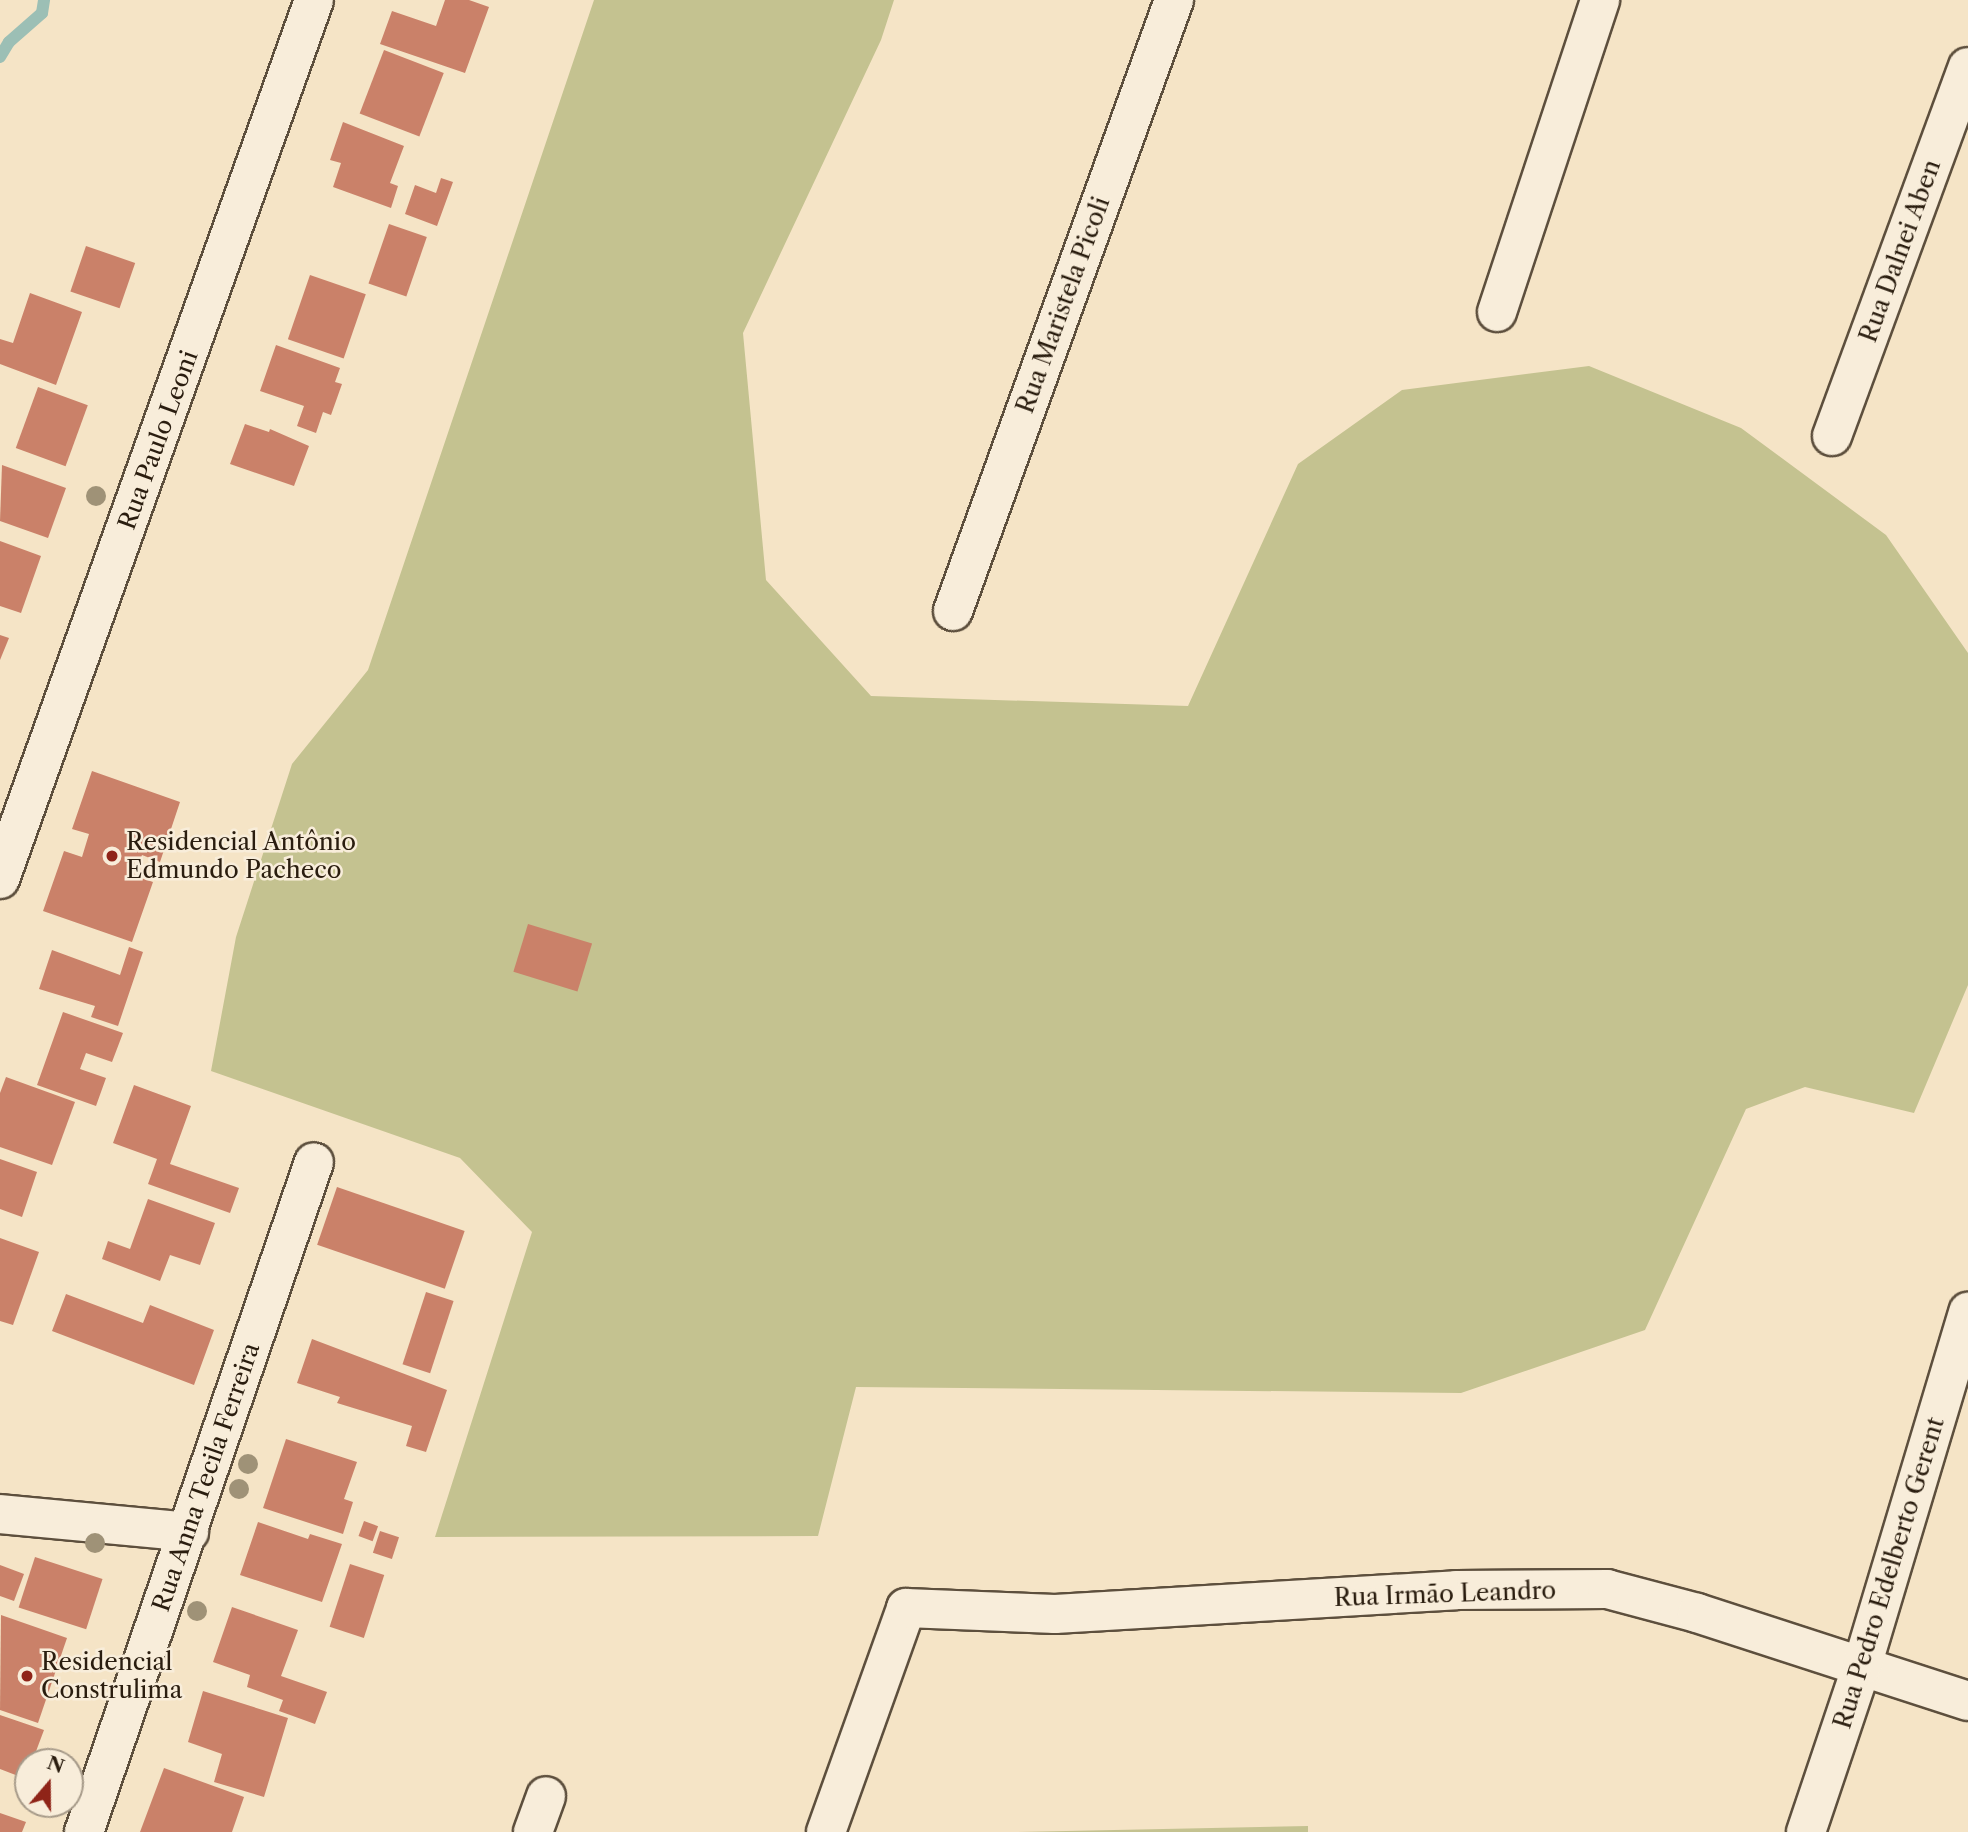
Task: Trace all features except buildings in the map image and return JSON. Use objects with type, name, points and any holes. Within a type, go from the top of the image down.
[{"type":"street","name":"Rua Paulo Leoni","points":[[0,879],[314,0]]},
{"type":"street","name":"Rua Maristela Picoli","points":[[953,611],[1174,0]]},
{"type":"street","points":[[1497,312],[1600,0]]},
{"type":"street","name":"Rua Dalnei Aben","points":[[1832,436],[1968,66]]},
{"type":"street","name":"Rua Anna Tecila Ferreira","points":[[84,1832],[314,1162]]},
{"type":"street","name":"Rua Pedro Edelberto Gerent","points":[[1806,1832],[1862,1666],[1968,1312]]},
{"type":"street","points":[[0,1514],[188,1532]]},
{"type":"street","name":"Rua Irmão Leandro","points":[[826,1832],[906,1608],[1055,1614],[1456,1590],[1607,1589],[1697,1613],[1968,1701]]},
{"type":"street","points":[[533,1832],[546,1796]]},
{"type":"shaded area","points":[[594,0],[894,0],[881,40],[743,333],[766,580],[871,696],[1188,706],[1298,464],[1402,390],[1589,366],[1741,428],[1886,535],[1968,653],[1968,985],[1914,1113],[1805,1087],[1746,1109],[1645,1330],[1461,1393],[856,1387],[818,1536],[435,1537],[532,1232],[460,1158],[211,1071],[236,937],[292,764],[368,670]]},
{"type":"shaded area","points":[[1308,1826],[1308,1832],[1018,1832]]},
{"type":"waterway","points":[[0,57],[9,42],[42,13],[44,0]]},
{"type":"place","name":"Residencial Antônio Edmundo Pacheco","points":[[112,856]]},
{"type":"place","name":"Residencial Construlima","points":[[27,1676]]}]
